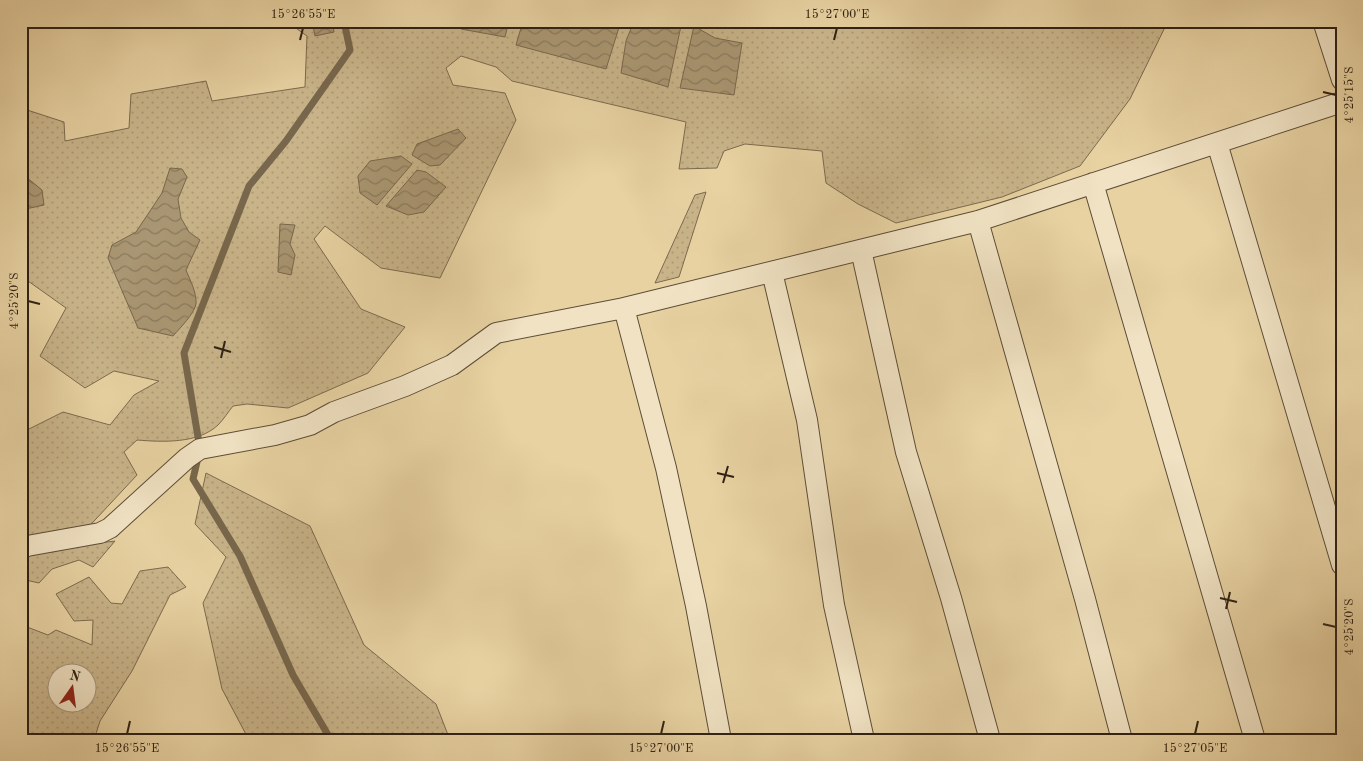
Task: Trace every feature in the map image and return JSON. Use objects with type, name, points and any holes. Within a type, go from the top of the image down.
[{"type":"street","points":[[1323,21],[1342,80]]},
{"type":"street","points":[[21,549],[27,546],[100,534],[110,528],[200,449],[275,435],[310,425],[334,412],[405,386],[452,365],[496,333],[624,308],[978,221],[1342,102]]},
{"type":"street","points":[[1217,143],[1342,565]]},
{"type":"street","points":[[1093,183],[1255,740]]},
{"type":"street","points":[[978,221],[1082,590],[1122,740]]},
{"type":"street","points":[[861,250],[906,452],[951,598],[990,740]]},
{"type":"street","points":[[772,272],[807,420],[834,605],[864,740]]},
{"type":"street","points":[[624,308],[666,468],[696,606],[721,740]]},
{"type":"shaded area","points":[[286,21],[1168,21],[1130,99],[1080,166],[1002,197],[896,223],[858,204],[826,183],[822,151],[745,144],[724,151],[717,168],[679,169],[686,122],[512,81],[496,67],[461,56],[446,68],[453,85],[505,93],[516,120],[440,278],[381,268],[325,226],[314,239],[361,309],[405,327],[368,373],[288,408],[247,404],[233,406],[218,425],[200,436],[190,439],[168,441],[137,440],[124,452],[137,475],[82,534],[27,538],[21,523],[21,433],[63,412],[110,425],[134,395],[159,381],[114,371],[85,388],[40,356],[66,308],[21,276],[21,108],[64,122],[65,141],[129,128],[131,94],[206,81],[212,101],[305,87],[307,36]]},
{"type":"shaded area","points":[[706,192],[679,277],[655,283],[695,195]]},
{"type":"shaded area","points":[[206,473],[310,526],[364,645],[436,704],[450,740],[249,740],[222,689],[203,603],[226,557],[195,524]]},
{"type":"shaded area","points":[[115,541],[93,567],[79,560],[52,569],[39,583],[21,579],[21,556],[29,552]]},
{"type":"shaded area","points":[[168,567],[186,587],[170,595],[132,671],[100,721],[94,740],[21,740],[21,628],[27,627],[48,635],[56,630],[92,645],[93,620],[74,621],[56,594],[89,577],[111,603],[122,604],[140,571]]},
{"type":"water","points":[[312,21],[332,21],[334,32],[315,36]]},
{"type":"water","points":[[462,21],[509,21],[505,37],[461,29]]},
{"type":"water","points":[[523,21],[621,21],[606,69],[516,45]]},
{"type":"water","points":[[634,21],[670,21],[681,26],[668,87],[621,73],[626,41]]},
{"type":"water","points":[[694,26],[715,38],[742,43],[734,95],[680,88]]},
{"type":"water","points":[[458,129],[466,138],[440,165],[430,166],[412,155],[417,144]]},
{"type":"water","points":[[401,156],[412,164],[377,205],[360,193],[358,176],[370,161]]},
{"type":"water","points":[[170,168],[182,169],[187,177],[178,199],[181,218],[189,232],[200,240],[186,270],[194,291],[195,308],[173,336],[138,328],[108,258],[112,245],[136,232],[162,193]]},
{"type":"water","points":[[417,170],[426,172],[446,187],[424,212],[408,215],[386,206]]},
{"type":"water","points":[[21,173],[42,190],[44,205],[21,210]]},
{"type":"water","points":[[280,224],[295,225],[290,244],[295,255],[291,275],[278,272]]},
{"type":"waterway","points":[[331,740],[293,675],[240,556],[193,479],[200,449],[184,353],[249,186],[286,141],[350,50],[344,21]]}]
